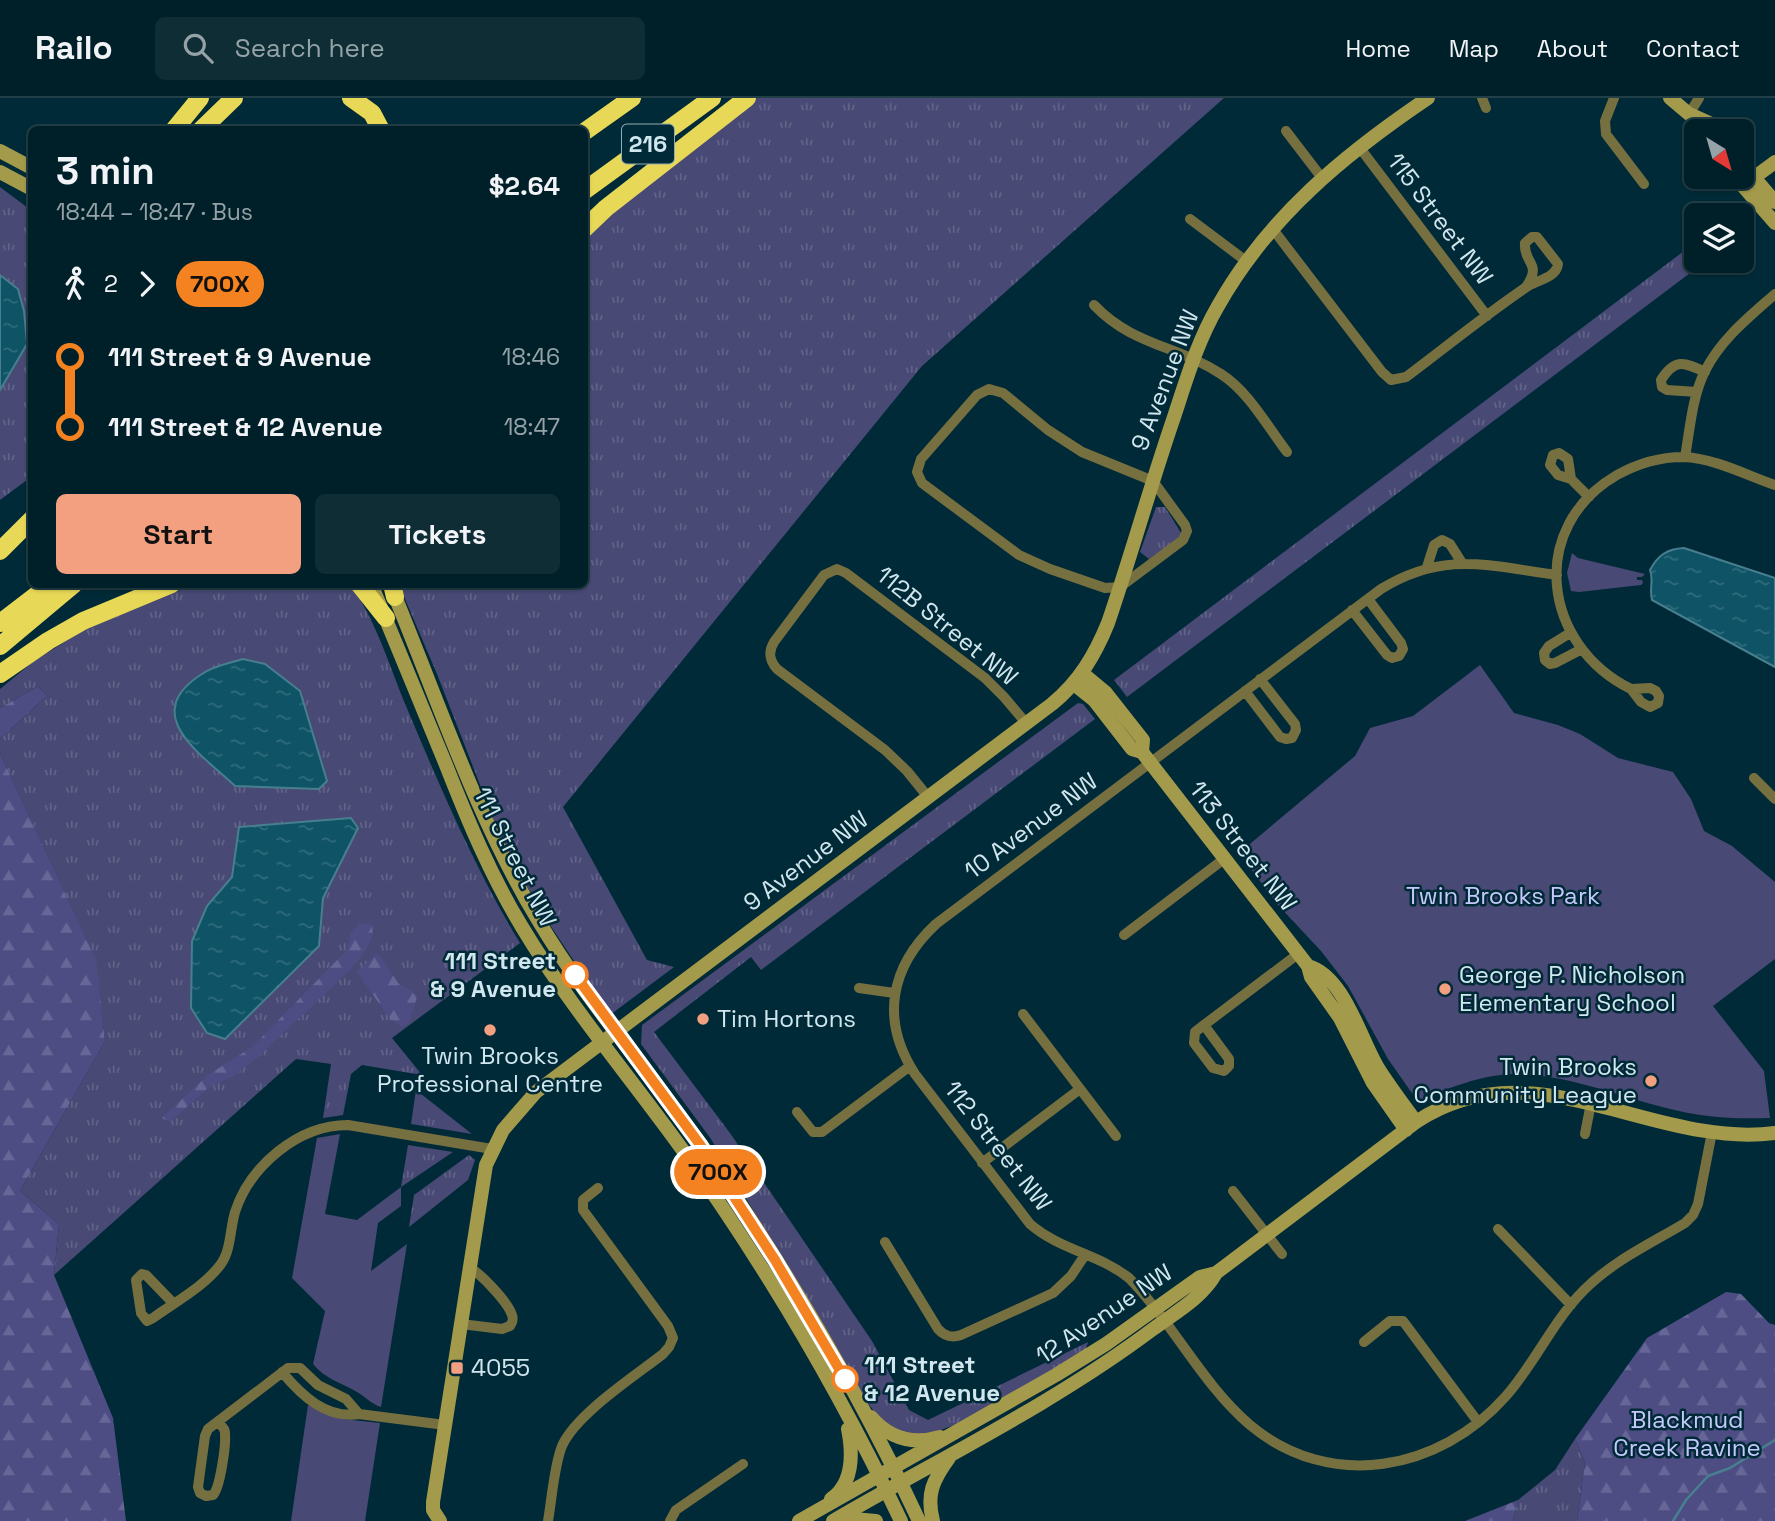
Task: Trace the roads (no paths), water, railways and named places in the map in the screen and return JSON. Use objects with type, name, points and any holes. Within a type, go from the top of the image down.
[{"type":"highway","points":[[177,126],[200,98]]},
{"type":"highway","points":[[205,126],[234,98]]},
{"type":"highway","points":[[351,98],[372,113],[380,126]]},
{"type":"highway","name":"216","points":[[588,129],[632,98]]},
{"type":"highway","name":"216","points":[[588,188],[712,98]]},
{"type":"highway","points":[[588,225],[606,208],[747,98]]},
{"type":"highway","points":[[0,551],[28,523]]},
{"type":"highway","points":[[0,560],[28,540]]},
{"type":"highway","points":[[0,623],[46,588]]},
{"type":"highway","points":[[0,646],[69,588]]},
{"type":"highway","points":[[0,674],[83,621],[162,588]]},
{"type":"highway","points":[[362,588],[386,618]]},
{"type":"street","points":[[1614,98],[1605,121],[1606,134],[1644,184]]},
{"type":"street","points":[[1670,98],[1689,114],[1700,119]]},
{"type":"street","points":[[1689,114],[1699,98]]},
{"type":"street","name":"9 Avenue NW","points":[[440,1521],[433,1510],[433,1502],[486,1165],[492,1149],[510,1120],[529,1097],[1026,723],[1078,678],[1102,638],[1193,358],[1217,306],[1246,261],[1272,228],[1322,178],[1422,100]]},
{"type":"street","points":[[1689,114],[1692,119]]},
{"type":"street","points":[[1286,131],[1322,178]]},
{"type":"street","name":"115 Street NW","points":[[1360,148],[1487,316]]},
{"type":"street","points":[[0,151],[28,166]]},
{"type":"street","points":[[1754,174],[1775,162]]},
{"type":"street","points":[[0,172],[28,187]]},
{"type":"street","points":[[1754,187],[1775,202]]},
{"type":"street","points":[[1750,189],[1775,223]]},
{"type":"street","points":[[1190,219],[1246,261]]},
{"type":"street","points":[[1272,228],[1381,372],[1394,381],[1406,377],[1526,287],[1557,271],[1558,264],[1537,237],[1532,237],[1525,243],[1526,254],[1533,269],[1532,278],[1526,287]]},
{"type":"street","points":[[1685,457],[1697,392],[1705,372],[1734,331],[1775,294]]},
{"type":"street","points":[[1094,305],[1107,319],[1131,335],[1193,358],[1224,376],[1238,388],[1287,452]]},
{"type":"street","points":[[1697,392],[1667,390],[1662,387],[1661,380],[1679,363],[1686,363],[1705,372]]},
{"type":"street","points":[[1120,587],[1105,588],[1019,555],[922,483],[917,472],[921,459],[977,395],[989,389],[1003,393],[1048,430],[1082,452],[1153,481]]},
{"type":"street","points":[[1631,689],[1606,675],[1580,650],[1570,633],[1560,605],[1557,575],[1564,537],[1580,508],[1589,497],[1614,478],[1635,467],[1662,459],[1685,457],[1712,463],[1775,485]]},
{"type":"street","points":[[1571,479],[1589,497]]},
{"type":"street","name":"9 Avenue NW","points":[[1120,587],[1186,536],[1185,525],[1153,481]]},
{"type":"street","points":[[1427,567],[1434,545],[1442,540],[1450,544],[1462,563]]},
{"type":"street","name":"10 Avenue NW","points":[[894,993],[899,975],[912,951],[936,924],[1146,757],[1245,691],[1392,582],[1427,567],[1462,563],[1480,563],[1557,575]]},
{"type":"street","name":"112B Street NW","points":[[928,797],[885,750],[782,672],[770,657],[774,642],[821,578],[837,569],[846,573],[985,678],[1026,723]]},
{"type":"street","name":"111 Street NW","points":[[374,588],[461,803],[496,881],[549,970],[689,1159],[742,1239],[843,1410],[901,1521]]},
{"type":"street","name":"111 Street NW","points":[[393,589],[497,844],[539,922],[741,1206],[857,1400],[919,1521]]},
{"type":"street","points":[[1352,610],[1387,655],[1392,658],[1399,656],[1402,652],[1401,643],[1368,599]]},
{"type":"street","points":[[1570,633],[1546,649],[1545,660],[1550,664],[1555,663],[1580,650]]},
{"type":"street","name":"113 Street NW","points":[[1078,678],[1106,693],[1143,740],[1146,757],[1308,967],[1311,977],[1340,1018],[1373,1083],[1411,1126]]},
{"type":"street","points":[[1245,691],[1280,737],[1292,738],[1296,727],[1260,680]]},
{"type":"street","points":[[1755,778],[1775,799]]},
{"type":"street","points":[[1124,935],[1224,859]]},
{"type":"street","points":[[1204,1025],[1229,1059],[1224,1071],[1213,1068],[1194,1043],[1195,1032],[1204,1025],[1298,954]]},
{"type":"street","points":[[859,988],[894,993]]},
{"type":"street","name":"112 Street NW","points":[[894,993],[898,1035],[910,1066],[1019,1212],[1035,1228],[1054,1241],[1123,1274],[1138,1287],[1241,1416],[1273,1441],[1312,1458],[1359,1465],[1406,1460],[1434,1450],[1478,1422],[1514,1387],[1570,1305],[1611,1267],[1685,1223],[1693,1215],[1698,1204],[1712,1132]]},
{"type":"street","points":[[1023,1014],[1116,1136]]},
{"type":"street","points":[[797,1112],[814,1132],[821,1132],[910,1066]]},
{"type":"street","points":[[982,1163],[1080,1089]]},
{"type":"street","name":"12 Avenue NW","points":[[805,1518],[1056,1376],[1200,1277],[1216,1273],[1411,1126],[1455,1103],[1495,1093],[1522,1091],[1591,1103],[1651,1121],[1712,1132],[1775,1133]]},
{"type":"street","points":[[1586,1134],[1591,1103]]},
{"type":"street","points":[[173,1303],[146,1275],[142,1274],[136,1280],[141,1313],[145,1320],[150,1320],[173,1303],[220,1265],[226,1254],[238,1206],[255,1176],[287,1145],[308,1133],[332,1126],[348,1125],[492,1149]]},
{"type":"street","points":[[548,1521],[560,1451],[571,1430],[663,1354],[671,1343],[672,1334],[668,1326],[583,1210],[583,1200],[598,1188]]},
{"type":"street","points":[[1233,1191],[1282,1254]]},
{"type":"street","points":[[1498,1229],[1570,1305]]},
{"type":"street","points":[[885,1242],[938,1329],[948,1336],[961,1335],[1053,1293],[1072,1276],[1086,1255]]},
{"type":"street","points":[[461,1324],[505,1329],[513,1320],[512,1314],[480,1273],[469,1267]]},
{"type":"street","name":"12 Avenue NW","points":[[833,1521],[1021,1417],[1071,1386],[1207,1289],[1216,1273]]},
{"type":"street","points":[[1364,1342],[1390,1321],[1403,1321],[1478,1422]]},
{"type":"street","points":[[215,1424],[224,1428],[225,1440],[218,1488],[213,1495],[206,1496],[200,1493],[198,1483],[208,1429],[282,1372],[292,1367],[300,1367],[318,1385],[345,1399],[359,1414]]},
{"type":"street","points":[[282,1372],[300,1394],[334,1413],[446,1425]]},
{"type":"street","points":[[857,1400],[878,1425],[902,1439],[927,1440],[955,1433]]},
{"type":"street","points":[[805,1518],[838,1494],[850,1470],[852,1450],[843,1410]]},
{"type":"street","points":[[933,1521],[929,1505],[930,1491],[939,1472],[954,1452]]},
{"type":"street","points":[[670,1521],[676,1510],[743,1464]]},
{"type":"street","points":[[846,1521],[876,1521]]},
{"type":"water","points":[[0,275],[18,289],[24,311],[27,344],[0,390]]},
{"type":"water","points":[[1684,548],[1775,578],[1775,667],[1652,600],[1650,570],[1653,565],[1664,554]]},
{"type":"water","points":[[243,659],[265,664],[300,691],[327,781],[319,789],[235,786],[193,747],[182,733],[175,719],[175,704],[184,689],[206,671]]},
{"type":"water","points":[[351,818],[358,828],[323,898],[319,946],[225,1039],[207,1033],[191,1008],[192,941],[207,906],[232,877],[239,827]]},
{"type":"waterway","points":[[1673,1521],[1686,1500],[1708,1476],[1730,1468],[1775,1440]]},
{"type":"place","name":"111 Street & 9 Avenue","points":[[575,975]]},
{"type":"place","name":"George P. Nicholson Elementary School","points":[[1445,989]]},
{"type":"place","name":"Tim Hortons","points":[[703,1019]]},
{"type":"place","name":"Twin Brooks Professional Centre","points":[[490,1030]]},
{"type":"place","name":"Twin Brooks Community League","points":[[1651,1081]]},
{"type":"place","name":"4055","points":[[457,1368]]},
{"type":"place","name":"111 Street & 12 Avenue","points":[[845,1379]]},
{"type":"park label","name":"Twin Brooks Park","points":[[1503,896]]},
{"type":"park label","name":"Blackmud Creek Ravine","points":[[1687,1434]]}]
